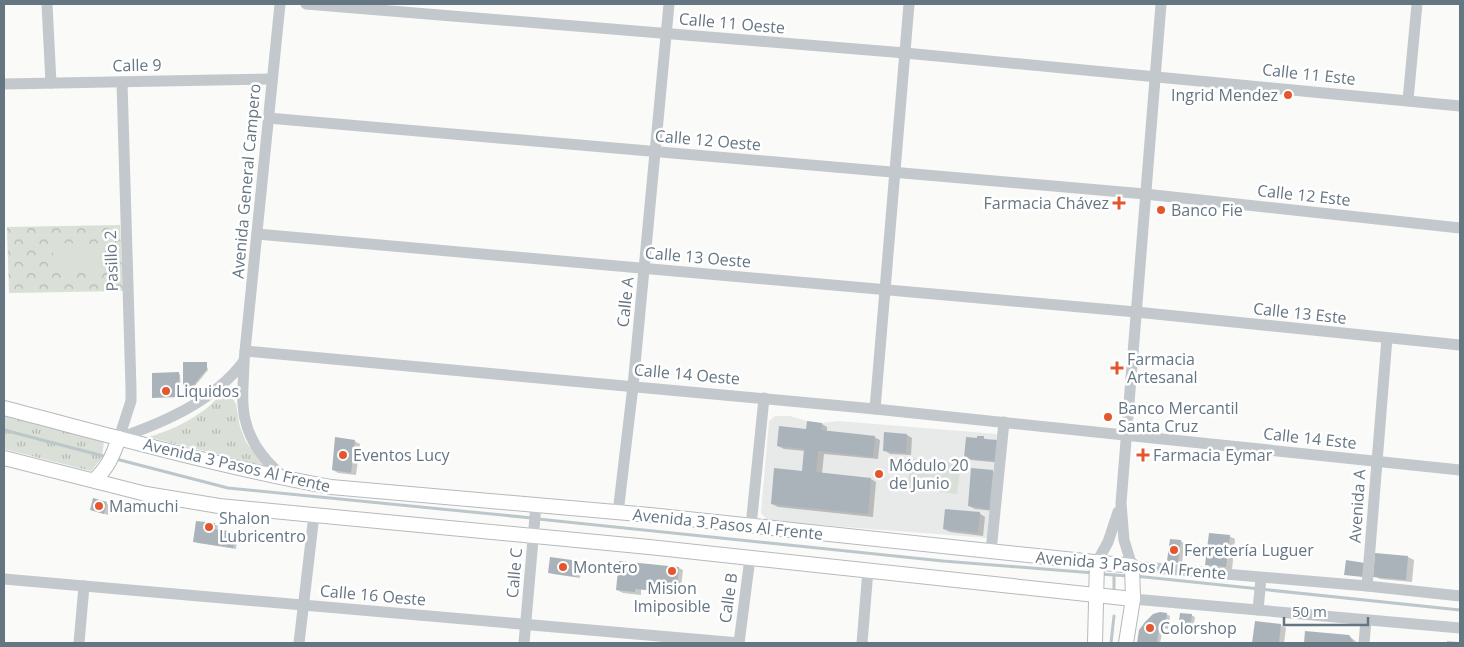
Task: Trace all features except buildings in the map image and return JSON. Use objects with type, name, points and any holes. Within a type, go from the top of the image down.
[{"type":"main road","name":"Avenida 3 Pasos Al Frente","points":[[4,408],[118,443],[286,478],[750,558],[1097,595],[1133,592]]},
{"type":"main road","points":[[94,480],[110,463],[118,443]]},
{"type":"main road","name":"Avenida 3 Pasos Al Frente","points":[[4,458],[146,494],[219,506],[314,515],[535,520],[618,513],[991,551],[1097,570],[1132,567]]},
{"type":"main road","points":[[1126,643],[1133,592],[1132,567]]},
{"type":"main road","points":[[1095,643],[1097,570]]},
{"type":"street","points":[[47,4],[51,83]]},
{"type":"street","name":"Avenida General Campero","points":[[280,4],[244,356],[243,405],[246,426],[255,447],[268,464],[286,478]]},
{"type":"street","name":"Calle 11 Oeste","points":[[306,4],[905,53],[1155,76]]},
{"type":"street","name":"Calle A","points":[[618,513],[633,386],[668,34],[669,4]]},
{"type":"street","points":[[875,409],[909,4]]},
{"type":"street","points":[[1132,567],[1124,540],[1121,503],[1160,4]]},
{"type":"street","points":[[1408,100],[1417,4]]},
{"type":"street","name":"Calle 11 Este","points":[[1155,76],[1460,106]]},
{"type":"street","name":"Calle 9","points":[[4,84],[272,78]]},
{"type":"street","name":"Pasillo 2","points":[[118,443],[131,401],[122,82]]},
{"type":"street","name":"Calle 12 Oeste","points":[[268,118],[1145,194]]},
{"type":"street","name":"Calle 12 Este","points":[[1145,194],[1460,228]]},
{"type":"street","name":"Calle 13 Oeste","points":[[257,234],[1136,312]]},
{"type":"street","name":"Calle 13 Este","points":[[1136,312],[1460,345]]},
{"type":"street","name":"Avenida A","points":[[1367,586],[1387,338]]},
{"type":"street","points":[[118,443],[184,411],[233,375],[244,356]]},
{"type":"street","name":"Calle 14 Oeste","points":[[244,356],[633,386],[1004,422],[1126,436]]},
{"type":"street","points":[[751,526],[764,398]]},
{"type":"street","points":[[991,551],[1004,422]]},
{"type":"street","name":"Calle 14 Este","points":[[1126,436],[1460,470]]},
{"type":"street","points":[[1097,570],[1121,503]]},
{"type":"street","points":[[299,643],[314,515]]},
{"type":"street","name":"Calle C","points":[[524,643],[535,520]]},
{"type":"street","name":"Calle B","points":[[739,643],[750,558]]},
{"type":"street","name":"Avenida 3 Pasos Al Frente","points":[[1132,567],[1261,580],[1367,586],[1460,596]]},
{"type":"street","points":[[862,643],[868,570]]},
{"type":"street","name":"Calle 16 Oeste","points":[[4,579],[739,643]]},
{"type":"street","points":[[1258,610],[1261,580]]},
{"type":"street","points":[[79,643],[84,586]]},
{"type":"street","name":"Avenida 3 Pasos Al Frente","points":[[1133,592],[1258,610],[1460,628]]},
{"type":"street","points":[[1364,643],[1366,620]]},
{"type":"shaded area","name":"Módulo 20 de Junio","points":[[775,416],[790,416],[822,423],[838,421],[997,434],[987,538],[768,521],[761,513],[769,421]]},
{"type":"green space","points":[[120,225],[123,291],[9,293],[7,227]]},
{"type":"green space","points":[[53,243],[105,244],[104,269],[53,269]]},
{"type":"green space","points":[[225,396],[233,399],[236,404],[240,427],[246,442],[265,466],[148,437],[183,423],[203,411],[218,398]]},
{"type":"green space","points":[[4,413],[104,440],[102,458],[91,471],[4,449]]},
{"type":"green space","points":[[911,458],[961,464],[957,494],[907,488]]},
{"type":"waterway","points":[[4,430],[107,457]]},
{"type":"waterway","points":[[116,459],[228,488],[532,518]]},
{"type":"waterway","points":[[538,519],[943,561],[1094,573]]},
{"type":"waterway","points":[[1100,574],[1129,576]]},
{"type":"waterway","points":[[1114,575],[1114,590]]},
{"type":"waterway","points":[[1135,576],[1460,610]]},
{"type":"waterway","points":[[1111,643],[1114,616]]},
{"type":"place","name":"Ingrid Mendez","points":[[1288,95]]},
{"type":"place","name":"Farmacia Chávez","points":[[1119,203]]},
{"type":"place","name":"Banco Fie","points":[[1161,210]]},
{"type":"place","name":"Farmacia Artesanal","points":[[1117,368]]},
{"type":"place","name":"Liquidos","points":[[166,391]]},
{"type":"place","name":"Banco Mercantil Santa Cruz","points":[[1108,417]]},
{"type":"place","name":"Eventos Lucy","points":[[343,455]]},
{"type":"place","name":"Farmacia Eymar","points":[[1143,455]]},
{"type":"place","name":"Módulo 20 de Junio","points":[[879,474]]},
{"type":"place","name":"Mamuchi","points":[[99,506]]},
{"type":"place","name":"Shalon Lubricentro","points":[[209,527]]},
{"type":"place","name":"Ferretería Luguer","points":[[1174,550]]},
{"type":"place","name":"Montero","points":[[563,567]]},
{"type":"place","name":"Mision Imiposible","points":[[672,571]]},
{"type":"place","name":"Colorshop","points":[[1150,628]]}]
